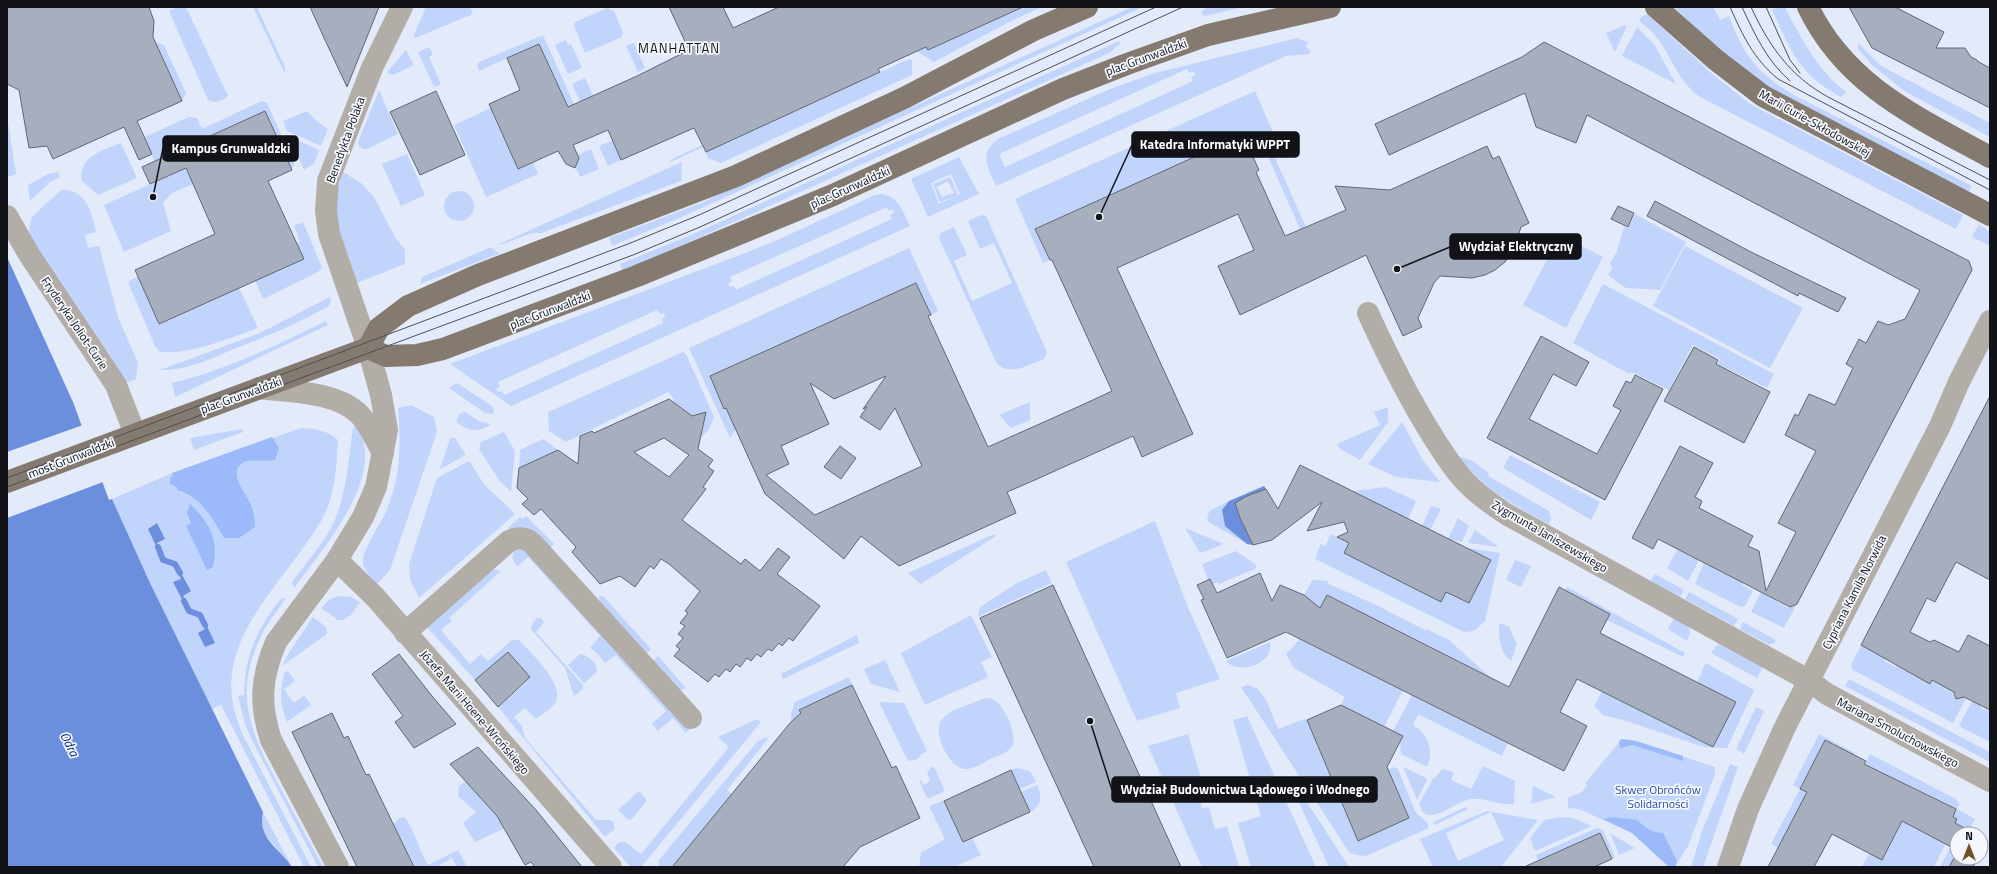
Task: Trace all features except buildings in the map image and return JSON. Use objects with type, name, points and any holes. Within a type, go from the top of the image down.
[{"type":"main road","points":[[368,348],[379,328],[408,306],[478,275],[736,176],[904,98],[1034,30],[1086,7]]},
{"type":"main road","name":"plac Grunwaldzki","points":[[136,434],[368,348],[386,356],[417,355],[443,349],[637,276],[834,195],[1064,89],[1127,64],[1208,35],[1330,7]]},
{"type":"main road","name":"Marii Curie-Skłodowskiej","points":[[1656,7],[1716,60],[1763,96],[1990,215]]},
{"type":"main road","points":[[1808,7],[1838,54],[1867,84],[1910,113],[1990,157]]},
{"type":"main road","name":"most Grunwaldzki","points":[[7,482],[136,434]]},
{"type":"street","name":"Benedykta Polaka","points":[[338,867],[271,740],[266,724],[262,696],[265,672],[276,642],[337,560],[370,503],[381,470],[387,430],[386,416],[368,348],[329,234],[326,214],[326,194],[333,165],[372,68],[402,7]]},
{"type":"street","name":"Fryderyka Joliot-Curie","points":[[7,216],[30,256],[116,385],[136,434]]},
{"type":"street","name":"Zygmunta Janiszewskiego","points":[[1368,313],[1404,389],[1445,456],[1472,488],[1506,514],[1808,680]]},
{"type":"street","name":"Cypriana Kamila Norwida","points":[[1728,867],[1761,776],[1808,680],[1940,426],[1958,384],[1990,321]]},
{"type":"street","points":[[259,388],[328,398],[346,405],[363,419],[383,453]]},
{"type":"street","points":[[404,633],[509,541],[515,538],[524,538],[537,549],[691,718]]},
{"type":"street","name":"Józefa Marii Hoene-Wrońskiego","points":[[337,560],[375,597],[404,633],[611,867]]},
{"type":"street","name":"Mariana Smoluchowskiego","points":[[1808,680],[1827,694],[1990,781]]},
{"type":"green space","points":[[178,7],[186,7],[228,96],[221,101],[213,102],[208,100],[169,11]]},
{"type":"green space","points":[[253,7],[257,7],[285,67],[285,74]]},
{"type":"green space","points":[[426,7],[470,7],[473,14],[415,38],[413,37]]},
{"type":"green space","points":[[1023,7],[1042,7],[1013,20],[934,62],[916,51],[926,47],[928,50]]},
{"type":"green space","points":[[1132,7],[1143,7],[684,216],[612,246],[609,238],[701,203]]},
{"type":"green space","points":[[1208,7],[1243,7],[1205,16],[1202,15],[1202,11]]},
{"type":"green space","points":[[1674,7],[1713,7],[1720,20],[1729,16],[1746,52],[1760,70],[1769,78],[1792,94],[1972,186],[1968,193],[1779,95],[1729,59]]},
{"type":"green space","points":[[1777,7],[1785,7],[1811,53],[1827,74],[1846,92],[1841,97],[1815,80],[1798,61],[1791,50],[1772,10]]},
{"type":"green space","points":[[607,8],[614,11],[623,33],[622,37],[585,53],[574,26],[575,22]]},
{"type":"green space","points":[[1647,14],[1710,72],[1750,104],[1963,215],[1956,229],[1700,97],[1682,79],[1657,38],[1639,21],[1641,17]]},
{"type":"green space","points":[[1625,25],[1627,26],[1615,52],[1606,33]]},
{"type":"green space","points":[[1637,27],[1654,44],[1676,84],[1622,56]]},
{"type":"green space","points":[[543,35],[581,120],[568,108],[539,44],[479,71],[477,65],[479,62]]},
{"type":"green space","points":[[1297,38],[1308,42],[1306,47],[1310,50],[1310,54],[1286,56],[996,186],[986,161],[986,155],[988,150],[998,139],[1110,89],[1155,73]],"holes":[[[1187,69],[1189,73],[1194,71],[1195,75],[1191,77],[1193,81],[1005,167],[999,154]]]},
{"type":"green space","points":[[566,40],[568,45],[571,44],[582,68],[568,74],[555,45]]},
{"type":"green space","points":[[1119,41],[1120,44],[1109,53],[623,272],[620,264],[691,235]]},
{"type":"green space","points":[[155,42],[164,45],[186,93],[182,101]]},
{"type":"green space","points":[[634,43],[645,68],[638,72],[626,46]]},
{"type":"green space","points":[[1858,43],[1881,66],[1990,123],[1990,137],[1906,92],[1873,66],[1858,49]]},
{"type":"green space","points":[[429,47],[433,55],[429,57],[441,84],[434,87],[418,52]]},
{"type":"green space","points":[[406,50],[414,65],[393,75],[389,74],[387,72]]},
{"type":"green space","points":[[909,59],[912,60],[912,75],[721,163],[708,158],[705,152]]},
{"type":"green space","points":[[585,78],[607,127],[594,133],[572,84]]},
{"type":"green space","points":[[379,90],[398,134],[367,149],[362,149],[358,142]]},
{"type":"green space","points":[[1255,91],[1272,130],[1262,145],[1250,151],[1242,136],[1036,229],[1050,260],[1043,263],[1015,199]]},
{"type":"green space","points":[[262,101],[267,103],[294,163],[294,167],[291,168],[265,111],[178,150],[159,171],[144,137],[189,117],[197,118],[202,129]]},
{"type":"green space","points":[[491,108],[533,162],[538,174],[486,197],[454,125]]},
{"type":"green space","points":[[307,111],[315,120],[328,129],[321,146],[287,131],[283,121]]},
{"type":"green space","points":[[7,116],[16,174],[8,177],[7,170]]},
{"type":"green space","points":[[290,137],[319,150],[314,164],[304,170]]},
{"type":"green space","points":[[613,140],[621,160],[608,166],[599,146]]},
{"type":"green space","points":[[121,143],[137,178],[98,195],[81,180],[84,165],[88,159],[94,155]]},
{"type":"green space","points":[[702,145],[703,147],[671,162],[670,160]]},
{"type":"green space","points":[[591,149],[599,169],[580,177],[575,166],[579,160],[578,155]]},
{"type":"green space","points":[[1271,149],[1306,227],[1300,229],[1269,159]]},
{"type":"green space","points":[[407,154],[425,195],[401,206],[382,164]]},
{"type":"green space","points":[[959,157],[979,194],[928,217],[911,179]],"holes":[[[951,174],[960,194],[939,204],[931,183]]]},
{"type":"green space","points":[[682,162],[681,181],[541,233],[532,233],[500,245],[499,244]]},
{"type":"green space","points":[[186,168],[193,184],[172,193],[163,203],[171,231],[124,252],[104,205]]},
{"type":"green space","points":[[58,172],[60,177],[50,182],[30,201],[28,185],[48,174]]},
{"type":"green space","points":[[343,172],[361,183],[374,197],[395,237],[405,250],[405,264],[357,283],[338,229],[336,197]]},
{"type":"green space","points":[[950,177],[958,195],[940,202],[933,184]],"holes":[[[948,181],[954,193],[942,197],[937,187]]]},
{"type":"green space","points":[[61,190],[70,190],[77,193],[87,204],[90,210],[96,232],[85,235],[88,248],[99,246],[118,317],[138,363],[136,379],[125,383],[44,259],[30,234],[29,228],[32,217]]},
{"type":"green space","points":[[459,191],[465,192],[473,200],[473,212],[465,220],[459,221],[453,220],[445,212],[444,206],[445,200],[453,192]]},
{"type":"green space","points":[[882,194],[893,198],[900,206],[910,226],[511,406],[450,364],[773,242],[875,195]],"holes":[[[887,207],[889,211],[893,209],[894,213],[890,215],[892,219],[736,290],[734,286],[730,287],[728,283],[732,282],[730,277]],[[657,310],[660,314],[664,313],[665,317],[662,319],[663,323],[504,395],[502,391],[498,392],[496,389],[500,387],[498,382]]]},
{"type":"green space","points":[[1635,214],[1686,242],[1660,290],[1626,288],[1608,275],[1612,269],[1610,263],[1617,251],[1624,227],[1628,228]]},
{"type":"green space","points":[[981,215],[986,216],[1047,352],[1044,359],[1019,368],[1007,369],[1001,367],[996,362],[939,238],[941,233],[954,227],[967,255],[954,261],[972,301],[1012,283],[994,243],[980,249],[968,221]]},
{"type":"green space","points":[[303,222],[322,268],[318,272],[263,299],[255,280],[300,242],[294,226]]},
{"type":"green space","points":[[1979,224],[1990,232],[1990,246],[1972,237]]},
{"type":"green space","points":[[1560,235],[1603,257],[1566,328],[1523,305]]},
{"type":"green space","points":[[1685,246],[1803,308],[1770,368],[1653,306]]},
{"type":"green space","points":[[491,247],[495,251],[501,253],[420,284],[422,277]]},
{"type":"green space","points":[[909,248],[938,311],[931,315],[916,283],[710,376],[724,409],[726,408],[736,429],[730,438],[689,348]]},
{"type":"green space","points":[[138,276],[159,324],[239,288],[258,328],[198,348],[185,351],[160,352],[155,346],[128,282]]},
{"type":"green space","points":[[1603,284],[1774,374],[1767,388],[1718,364],[1720,359],[1693,345],[1669,390],[1631,372],[1629,374],[1573,343]]},
{"type":"green space","points":[[330,297],[331,301],[329,306],[272,334],[209,360],[180,368],[160,370],[260,333]]},
{"type":"green space","points":[[326,321],[328,325],[175,397],[172,383],[192,378],[232,364],[270,348]]},
{"type":"green space","points":[[683,352],[687,356],[714,417],[708,431],[701,437],[706,413],[692,416],[673,403],[674,399],[668,392],[566,442],[549,431],[548,412]]},
{"type":"green space","points":[[457,383],[492,406],[494,412],[493,414],[485,413],[449,388]]},
{"type":"green space","points":[[1030,402],[1030,420],[1011,428],[999,415]]},
{"type":"green space","points":[[411,405],[434,417],[437,432],[390,570],[377,584],[365,569],[363,558],[369,543],[385,514],[394,488],[399,462],[398,408]]},
{"type":"green space","points":[[1388,407],[1388,422],[1360,460],[1340,449],[1337,444],[1380,425],[1374,412]]},
{"type":"green space","points":[[465,412],[479,421],[490,425],[485,428],[473,430],[456,422],[459,414]]},
{"type":"green space","points":[[1402,422],[1422,459],[1440,482],[1396,477],[1368,464]]},
{"type":"green space","points":[[356,426],[364,445],[364,466],[358,488],[348,511],[334,533],[294,588],[292,582],[325,538],[334,522],[342,499],[353,428]]},
{"type":"green space","points":[[301,428],[321,431],[330,434],[338,440],[334,485],[330,502],[319,524],[265,599],[243,636],[236,655],[232,676],[232,697],[235,712],[243,735],[311,867],[304,867],[221,705],[212,709],[132,546],[112,499],[172,473]]},
{"type":"green space","points":[[242,429],[243,432],[194,450],[190,438]]},
{"type":"green space","points":[[504,432],[515,451],[511,492],[499,480],[479,449],[481,442]]},
{"type":"green space","points":[[453,437],[466,455],[440,469],[450,439]]},
{"type":"green space","points":[[543,439],[558,450],[519,468],[520,450]]},
{"type":"green space","points":[[1510,455],[1600,502],[1591,520],[1503,468]]},
{"type":"green space","points":[[1458,456],[1473,461],[1489,473],[1488,476],[1549,511],[1551,518],[1549,524],[1499,495],[1479,478]]},
{"type":"green space","points":[[469,461],[484,484],[515,514],[419,598],[410,579],[409,564],[437,478]]},
{"type":"green space","points":[[1386,487],[1416,501],[1408,519],[1353,491]]},
{"type":"green space","points":[[1229,501],[1222,510],[1225,525],[1247,544],[1207,521],[1209,511]]},
{"type":"green space","points":[[1431,506],[1441,509],[1430,530],[1422,526]]},
{"type":"green space","points":[[526,516],[554,544],[551,547],[544,547],[509,531],[508,528],[520,517],[523,519]]},
{"type":"green space","points":[[1458,518],[1469,526],[1462,542],[1448,539]]},
{"type":"green space","points":[[1155,521],[1187,605],[1220,679],[1176,693],[1180,708],[1137,721],[1066,562]]},
{"type":"green space","points":[[1185,528],[1224,544],[1200,553]]},
{"type":"green space","points":[[1475,530],[1499,547],[1468,543]]},
{"type":"green space","points":[[994,534],[996,536],[921,584],[908,573]]},
{"type":"green space","points":[[1331,534],[1349,543],[1344,553],[1440,602],[1446,592],[1469,603],[1491,560],[1467,548],[1500,553],[1485,621],[1474,631],[1464,632],[1315,559],[1321,544],[1325,546]]},
{"type":"green space","points":[[1678,548],[1699,560],[1688,581],[1667,568]]},
{"type":"green space","points":[[515,549],[524,549],[693,726],[686,733],[673,718],[658,731],[652,724],[666,711],[616,655],[605,663],[597,653],[590,648],[600,636],[528,557],[518,566],[516,565],[512,558]]},
{"type":"green space","points":[[1236,551],[1255,564],[1257,568],[1219,584],[1217,582],[1213,584],[1210,579],[1208,579],[1202,564]]},
{"type":"green space","points":[[1515,560],[1531,566],[1521,587],[1506,580]]},
{"type":"green space","points":[[1704,563],[1743,583],[1742,585],[1753,591],[1745,606],[1741,607],[1695,584]]},
{"type":"green space","points":[[493,569],[501,571],[449,618],[452,621],[441,630],[470,664],[481,654],[488,661],[512,640],[519,640],[538,660],[552,678],[556,688],[557,696],[555,703],[536,719],[525,708],[514,717],[522,726],[525,738],[596,820],[610,820],[613,822],[615,829],[605,837],[498,707],[526,682],[508,652],[475,680],[426,626]]},
{"type":"green space","points":[[1046,570],[1052,583],[978,617],[980,607],[1017,583]]},
{"type":"green space","points":[[1655,574],[1684,590],[1680,597],[1651,581]]},
{"type":"green space","points":[[1312,580],[1328,581],[1327,583],[1449,640],[1491,678],[1327,595],[1317,613],[1310,600],[1304,595]]},
{"type":"green space","points":[[1567,587],[1685,653],[1683,657],[1607,620],[1610,614],[1565,590]]},
{"type":"green space","points":[[1689,592],[1738,619],[1734,626],[1685,599]]},
{"type":"green space","points":[[1761,592],[1788,608],[1797,604],[1784,628],[1751,612]]},
{"type":"green space","points":[[338,596],[351,597],[360,602],[351,615],[343,620],[338,620],[321,608],[329,600]]},
{"type":"green space","points":[[599,596],[603,596],[651,649],[647,653],[639,653],[601,611]]},
{"type":"green space","points":[[283,598],[286,598],[261,636],[252,658],[248,678],[247,697],[249,715],[254,733],[262,751],[323,867],[318,867],[251,738],[245,724],[238,696],[244,695],[244,684],[248,662],[259,631],[278,602]]},
{"type":"green space","points":[[971,615],[992,657],[981,662],[988,677],[925,705],[901,653]]},
{"type":"green space","points":[[1675,616],[1689,627],[1690,633],[1687,641],[1668,629]]},
{"type":"green space","points":[[313,617],[326,627],[327,634],[282,666],[290,651]]},
{"type":"green space","points":[[537,618],[541,618],[544,622],[536,632],[583,685],[583,689],[574,696],[565,668],[531,629],[532,624]]},
{"type":"green space","points":[[1743,622],[1776,640],[1774,644],[1771,643],[1770,645],[1740,629]]},
{"type":"green space","points":[[1499,623],[1509,627],[1517,644],[1511,661],[1504,653],[1502,648]]},
{"type":"green space","points":[[857,635],[859,643],[783,679],[781,674]]},
{"type":"green space","points":[[1300,639],[1403,690],[1384,727],[1341,705],[1345,697],[1294,668],[1286,654]]},
{"type":"green space","points":[[1270,642],[1270,649],[1267,656],[1255,665],[1239,667],[1226,661]]},
{"type":"green space","points":[[1721,644],[1764,664],[1757,678],[1711,653],[1716,646]]},
{"type":"green space","points":[[1861,645],[1886,657],[1884,661],[1897,667],[1899,664],[1930,684],[1932,680],[1954,692],[1955,696],[1966,698],[1953,723],[1853,670],[1851,665]]},
{"type":"green space","points":[[580,654],[592,660],[597,668],[597,672],[584,683],[568,665]]},
{"type":"green space","points":[[658,656],[686,688],[680,691],[653,668],[654,660]]},
{"type":"green space","points":[[885,660],[900,692],[871,684],[864,669]]},
{"type":"green space","points":[[1706,663],[1754,690],[1727,748],[1704,747],[1623,720],[1603,715],[1594,706],[1602,691],[1713,747],[1736,702],[1697,682]]},
{"type":"green space","points":[[288,671],[295,681],[284,689],[294,703],[304,695],[311,705],[287,722],[283,710],[281,691],[285,672]]},
{"type":"green space","points":[[849,677],[852,685],[799,710],[807,726],[803,731],[791,721],[791,714],[795,702]]},
{"type":"green space","points":[[1849,679],[1990,752],[1990,762],[1845,686]]},
{"type":"green space","points":[[1247,685],[1254,687],[1263,696],[1278,729],[1304,719],[1307,720],[1358,840],[1409,818],[1388,770],[1393,767],[1398,769],[1416,813],[1427,822],[1429,828],[1366,856],[1356,855],[1349,852],[1241,687]]},
{"type":"green space","points":[[1412,695],[1508,743],[1502,756],[1418,714],[1413,725],[1423,733],[1429,743],[1430,755],[1427,767],[1401,754],[1400,742],[1393,731]]},
{"type":"green space","points":[[989,698],[999,704],[1008,718],[1013,733],[1013,745],[1003,754],[974,767],[964,769],[958,767],[943,748],[940,740],[939,725],[942,719],[951,712]]},
{"type":"green space","points":[[1972,701],[1980,705],[1982,709],[1990,711],[1990,742],[1959,726]]},
{"type":"green space","points":[[879,702],[904,703],[927,751],[921,754],[918,759],[908,761]]},
{"type":"green space","points":[[1756,707],[1764,711],[1744,754],[1736,749]]},
{"type":"green space","points":[[1247,716],[1316,867],[1251,867],[1238,823],[1261,816],[1254,794],[1270,789],[1268,781],[1252,786],[1233,720]]},
{"type":"green space","points":[[757,719],[761,722],[642,866],[632,867],[629,865],[614,848],[617,844],[624,842],[641,854],[729,747],[718,737]]},
{"type":"green space","points":[[1188,734],[1207,799],[1200,801],[1202,808],[1209,807],[1215,829],[1227,826],[1239,867],[1202,867],[1148,746]]},
{"type":"green space","points":[[1819,734],[1855,753],[1854,755],[1825,740],[1800,788],[1811,794],[1778,848],[1771,844],[1800,789],[1793,785]]},
{"type":"green space","points":[[766,737],[768,739],[727,790],[732,794],[672,867],[659,866],[659,860],[758,741]]},
{"type":"green space","name":"Skwer Obrońców Solidarności","points":[[1622,739],[1636,741],[1715,767],[1715,774],[1688,846],[1675,867],[1669,867],[1632,833],[1579,809],[1568,808],[1568,798],[1582,792],[1587,785],[1585,783]]},
{"type":"green space","points":[[1870,754],[1956,799],[1959,803],[1957,809],[1975,819],[1971,826],[1961,826],[1955,823],[1957,819],[1953,817],[1956,809],[1865,765]]},
{"type":"green space","points":[[1730,764],[1738,767],[1703,867],[1691,867],[1702,831]]},
{"type":"green space","points":[[1483,766],[1515,781],[1514,804],[1503,804],[1481,799],[1470,799],[1434,815],[1427,815],[1422,811],[1419,804],[1434,777],[1436,777],[1441,770],[1445,769],[1454,773],[1451,780],[1471,789]]},
{"type":"green space","points":[[932,767],[934,767],[945,791],[928,799],[919,781],[921,780],[923,785],[928,783],[930,779],[927,773]]},
{"type":"green space","points":[[1403,767],[1426,778],[1427,780],[1417,800]]},
{"type":"green space","points":[[1017,768],[1030,771],[1036,782],[1020,789],[1011,770]]},
{"type":"green space","points":[[466,781],[507,827],[475,842],[463,823],[476,812],[458,796],[459,786]]},
{"type":"green space","points":[[1294,782],[1349,867],[1329,867],[1290,783]]},
{"type":"green space","points":[[1037,785],[1040,793],[1040,801],[1037,807],[1030,812],[1021,792]]},
{"type":"green space","points":[[1533,786],[1556,797],[1531,804]]},
{"type":"green space","points":[[639,791],[646,799],[646,802],[632,819],[628,820],[618,810]]},
{"type":"green space","points":[[945,800],[963,842],[972,838],[981,855],[954,867],[919,867],[921,853],[945,839],[929,806]]},
{"type":"green space","points":[[1466,807],[1468,809],[1435,825],[1433,822]]},
{"type":"green space","points":[[1487,811],[1538,820],[1501,867],[1433,867],[1420,839]],"holes":[[[1491,812],[1504,840],[1458,861],[1446,833]]]},
{"type":"green space","points":[[263,812],[291,865],[262,831],[261,820]]},
{"type":"green space","points":[[405,817],[428,865],[458,850],[467,867],[457,867],[452,858],[436,867],[414,867],[393,824],[399,818]]},
{"type":"green space","points":[[1561,817],[1573,818],[1592,826],[1535,851],[1530,838],[1544,820]]},
{"type":"green space","points":[[1902,821],[1946,843],[1934,867],[1862,867],[1869,853],[1882,859]]},
{"type":"green space","points":[[1597,828],[1603,830],[1615,857],[1612,859],[1600,833],[1538,861],[1536,855]]},
{"type":"green space","points":[[1610,833],[1635,848],[1619,855]]},
{"type":"green space","points":[[1949,850],[1950,866],[1940,867]]},
{"type":"shaded area","points":[[272,437],[279,448],[275,460],[247,461],[239,467],[237,472],[239,483],[252,508],[255,524],[255,527],[239,538],[224,538],[211,516],[200,503],[193,497],[177,490],[177,487],[170,484],[170,478],[173,475],[172,473]]},
{"type":"shaded area","points":[[190,504],[208,525],[214,540],[215,557],[213,567],[207,570],[186,526],[191,523],[187,513]]},
{"type":"shaded area","points":[[1622,739],[1636,741],[1683,756],[1683,761],[1632,745],[1620,748],[1619,741]]},
{"type":"shaded area","points":[[1613,817],[1637,820],[1652,831],[1663,833],[1677,861],[1675,867],[1669,867],[1632,833],[1603,819]]},
{"type":"water","name":"Odra","points":[[7,257],[73,402],[109,500],[112,499],[150,583],[263,812],[263,829],[266,836],[292,867],[7,867]]},
{"type":"water","points":[[1264,486],[1266,489],[1247,496],[1235,504],[1253,545],[1247,544],[1225,526],[1222,510],[1229,501]]},
{"type":"water","points":[[157,523],[165,539],[157,543],[162,553],[160,554],[148,529]]},
{"type":"water","points":[[177,566],[191,591],[183,596],[188,606],[186,607],[173,582],[181,579],[175,567]]},
{"type":"water","points":[[203,618],[215,643],[205,647],[198,633],[205,629],[201,619]]},
{"type":"pier","points":[[83,425],[103,482],[7,518],[7,452]]},
{"type":"waterway","points":[[158,547],[163,560],[175,564],[180,573]]},
{"type":"waterway","points":[[184,601],[189,611],[200,615],[205,625]]},
{"type":"tram line","points":[[7,478],[628,244],[699,215],[1156,7]]},
{"type":"tram line","points":[[7,487],[633,255],[700,227],[1183,7]]},
{"type":"tram line","points":[[1730,7],[1744,37],[1755,55],[1778,79],[1990,190]]},
{"type":"tram line","points":[[1742,7],[1768,56],[1790,81]]},
{"type":"tram line","points":[[1751,7],[1765,35],[1773,47],[1802,80],[1828,97],[1990,180]]},
{"type":"tram line","points":[[1766,7],[1790,60],[1800,73]]},
{"type":"place","name":"Kampus Grunwaldzki","points":[[153,197]]},
{"type":"place","name":"Katedra Informatyki WPPT","points":[[1099,217]]},
{"type":"place","name":"Wydział Elektryczny","points":[[1397,269]]},
{"type":"place","name":"Wydział Budownictwa Lądowego i Wodnego","points":[[1090,721]]},
{"type":"district","name":"MANHATTAN","points":[[679,48]]}]
